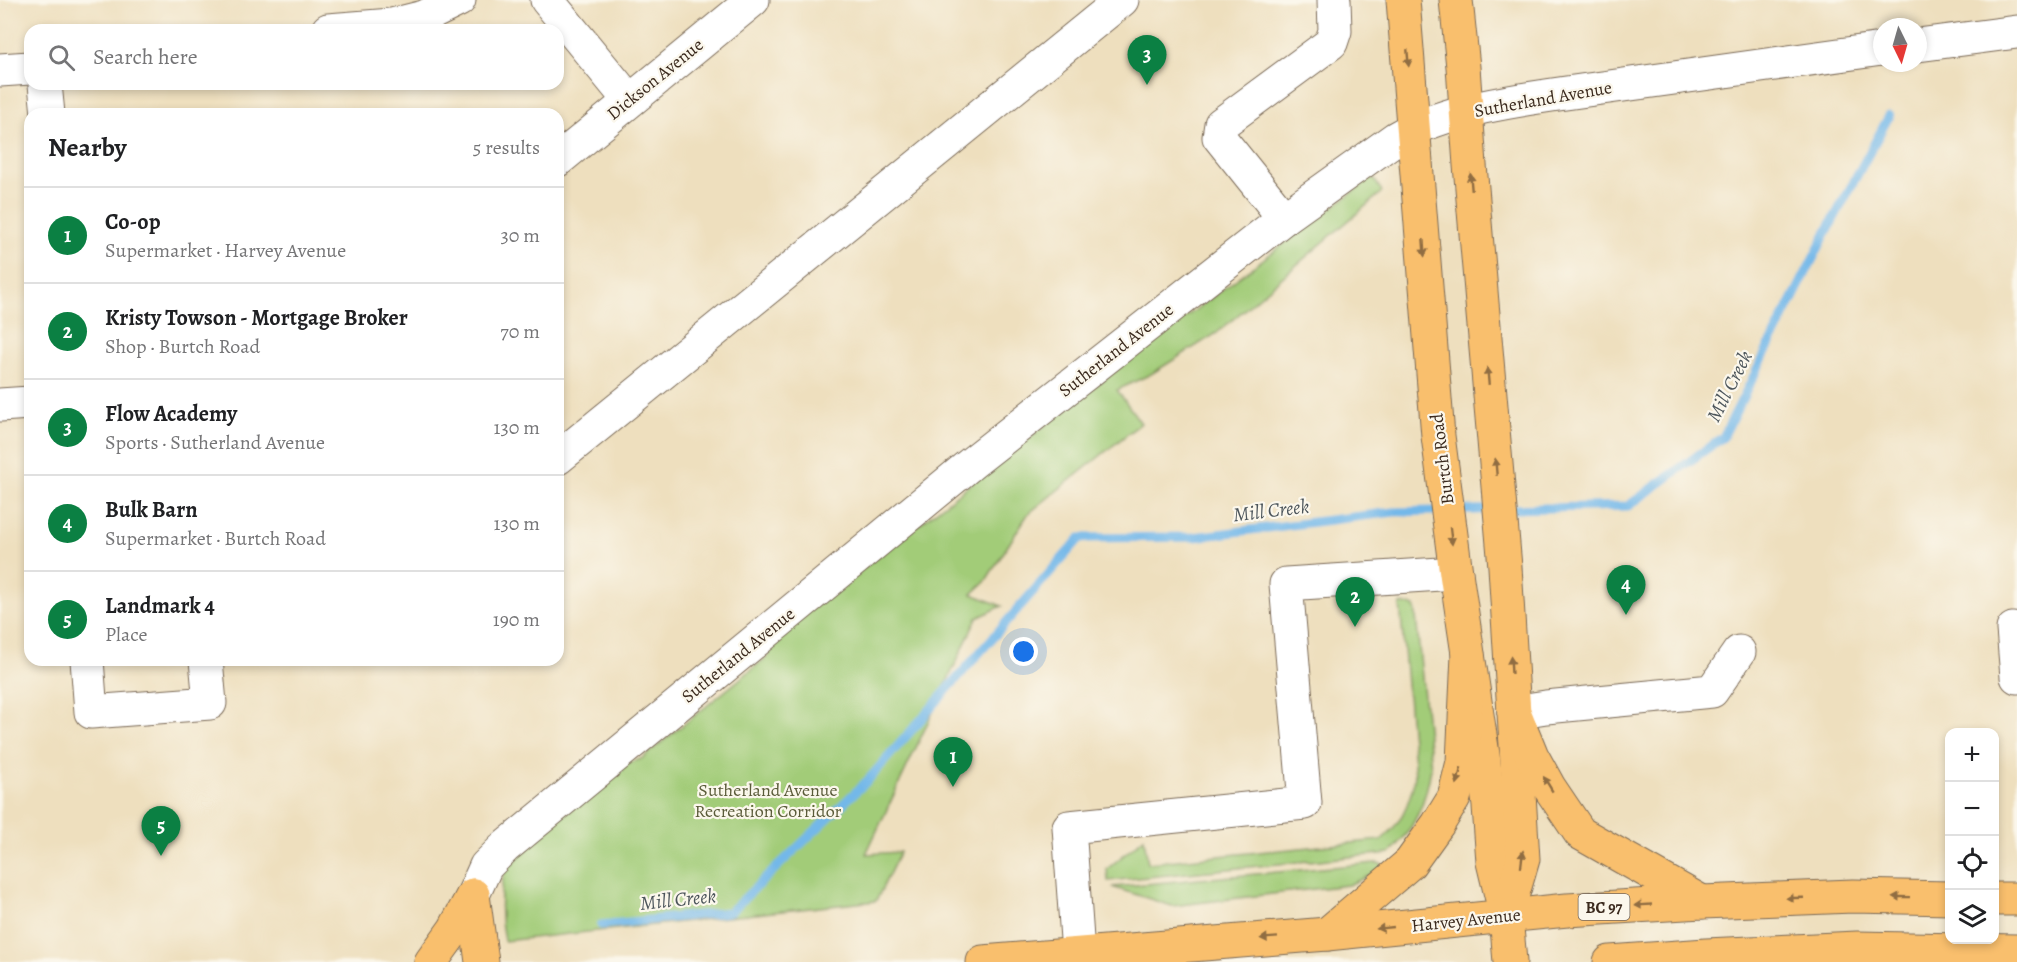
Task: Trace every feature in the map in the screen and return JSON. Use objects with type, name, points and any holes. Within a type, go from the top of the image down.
[{"type":"main road","name":"Burtch Road","points":[[1403,0],[1438,436],[1488,796],[1493,862],[1506,915],[1510,962]]},
{"type":"main road","name":"Burtch Road","points":[[1456,0],[1464,67],[1504,567],[1523,859],[1506,915]]},
{"type":"main road","points":[[1327,934],[1410,863],[1454,798],[1463,762],[1468,655]]},
{"type":"main road","points":[[1514,712],[1532,756],[1549,787],[1580,833],[1702,902]]},
{"type":"main road","points":[[431,962],[454,930],[472,895]]},
{"type":"main road","points":[[472,895],[482,962]]},
{"type":"main road","name":"Harvey Avenue","points":[[983,962],[1327,934],[1506,915],[1702,902],[1853,896],[1945,898]]},
{"type":"main road","points":[[1999,899],[2017,899]]},
{"type":"main road","points":[[1610,962],[1857,948],[2017,951]]},
{"type":"street","points":[[396,24],[424,17],[459,0]]},
{"type":"street","points":[[547,0],[629,100]]},
{"type":"street","name":"Dickson Avenue","points":[[564,155],[753,0]]},
{"type":"street","points":[[564,453],[1122,0]]},
{"type":"street","points":[[1284,218],[1219,137],[1221,124],[1331,43],[1335,31],[1334,0]]},
{"type":"street","points":[[1927,44],[2017,32]]},
{"type":"street","name":"Sutherland Avenue","points":[[472,895],[486,866],[505,846],[973,462],[1284,218],[1373,153],[1414,127],[1466,112],[1526,99],[1873,51]]},
{"type":"street","points":[[0,70],[24,68]]},
{"type":"street","points":[[46,90],[47,108]]},
{"type":"street","points":[[0,405],[24,403]]},
{"type":"street","points":[[1078,953],[1069,827],[1305,803],[1286,584],[1456,573]]},
{"type":"street","points":[[2013,629],[2017,677]]},
{"type":"street","points":[[1514,712],[1712,691],[1739,652]]},
{"type":"street","points":[[87,666],[91,712],[210,703],[207,666]]},
{"type":"green space","name":"Sutherland Avenue Recreation Corridor","points":[[1373,177],[1382,192],[1217,333],[1151,374],[1117,390],[1141,423],[1028,514],[985,582],[972,594],[1002,606],[977,618],[866,854],[900,852],[876,901],[504,941],[500,905],[505,869],[615,766],[641,759],[767,657],[774,638],[1131,358]]},
{"type":"green space","points":[[1400,604],[1415,606],[1431,768],[1418,814],[1399,844],[1390,853],[1108,881],[1107,869],[1144,838],[1148,863],[1381,840],[1388,834],[1404,811],[1415,775]]},
{"type":"green space","points":[[1382,864],[1383,870],[1348,885],[1172,906],[1112,887]]},
{"type":"waterway","name":"Mill Creek","points":[[601,925],[730,912],[868,780],[1080,538],[1194,537],[1394,512],[1628,506],[1723,437],[1825,235],[1889,116]]},
{"type":"place","name":"Flow Academy","points":[[1147,85]]},
{"type":"place","name":"Bulk Barn","points":[[1626,615]]},
{"type":"place","name":"Kristy Towson - Mortgage Broker","points":[[1355,627]]},
{"type":"place","name":"Co-op","points":[[953,787]]},
{"type":"place","name":"Landmark 4","points":[[161,856]]}]
